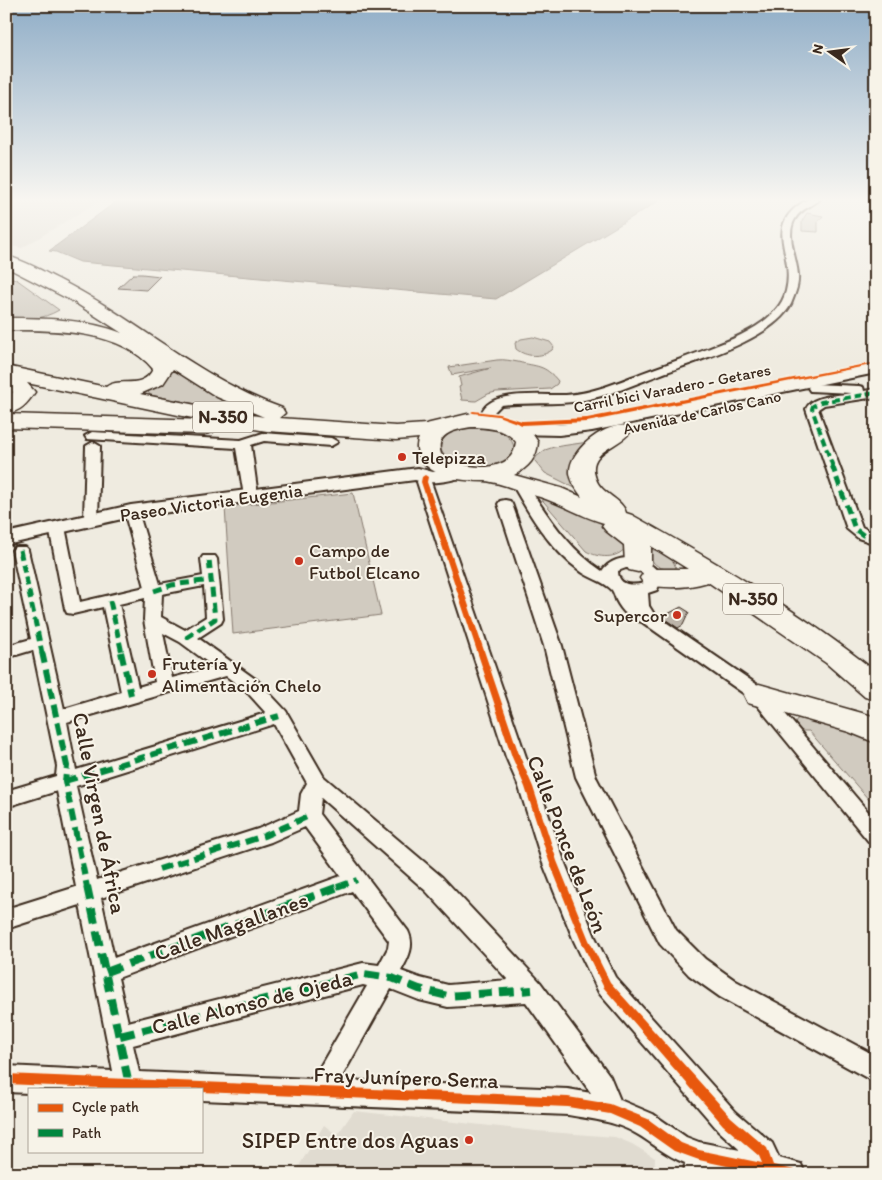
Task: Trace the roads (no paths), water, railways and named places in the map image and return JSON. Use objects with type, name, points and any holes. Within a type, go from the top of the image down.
[{"type":"highway","points":[[7,253],[27,272],[66,294],[70,308]]},
{"type":"highway","points":[[7,253],[62,288]]},
{"type":"highway","points":[[6,270],[151,355],[163,369],[162,375],[155,381],[146,385],[119,390],[62,380],[37,379]]},
{"type":"highway","points":[[27,272],[92,304],[218,390],[238,400],[284,416],[374,432]]},
{"type":"highway","points":[[15,324],[51,320],[70,308]]},
{"type":"highway","points":[[15,324],[91,329],[126,341]]},
{"type":"highway","name":"N-350","points":[[6,374],[216,416],[266,424],[374,432],[413,432],[482,420]]},
{"type":"highway","name":"N-350","points":[[6,374],[209,418],[284,430],[390,439],[426,465],[444,466],[460,472],[486,474],[524,463],[552,493],[612,515],[712,572],[836,656],[876,689]]},
{"type":"highway","points":[[6,380],[19,386],[24,392],[18,401],[6,408]]},
{"type":"highway","points":[[482,420],[516,429],[526,438],[524,463]]},
{"type":"highway","points":[[6,421],[284,430]]},
{"type":"highway","points":[[426,465],[428,440],[442,427]]},
{"type":"highway","points":[[620,431],[591,450],[584,459],[581,469],[582,478],[586,486],[612,515],[607,521],[635,539],[639,547],[644,577],[691,578],[712,572]]},
{"type":"highway","points":[[759,695],[788,713],[870,725]]},
{"type":"street","points":[[482,420],[490,407],[497,402],[590,396],[607,392],[722,346],[762,327],[784,307],[791,291],[794,279],[791,253]]},
{"type":"street","name":"Avenida de Carlos Cano","points":[[516,429],[559,430],[592,426],[876,368]]},
{"type":"street","name":"Avenida de Carlos Cano","points":[[524,463],[620,431],[876,376]]},
{"type":"street","points":[[814,388],[839,388],[876,392]]},
{"type":"street","points":[[876,392],[822,402],[812,409],[855,529],[863,536],[876,539]]},
{"type":"street","points":[[91,520],[92,441],[244,444],[252,439],[263,438],[331,442]]},
{"type":"street","points":[[244,444],[251,496]]},
{"type":"street","points":[[524,463],[535,511],[564,547],[587,570],[600,579],[617,586],[644,577]]},
{"type":"street","name":"Paseo Victoria Eugenia","points":[[13,545],[57,527],[131,511],[251,496],[426,465]]},
{"type":"street","name":"Calle Ponce de León","points":[[426,465],[424,482],[516,757],[529,787],[553,861],[585,941],[602,976],[623,1005],[726,1120],[763,1152],[781,1172]]},
{"type":"street","name":"Calle Ponce de León","points":[[505,504],[553,646],[586,777],[668,937],[697,967],[728,989],[876,1070]]},
{"type":"street","points":[[131,511],[154,591],[152,620],[164,686]]},
{"type":"street","points":[[57,527],[73,609],[154,591],[172,585],[211,580]]},
{"type":"street","name":"Calle Virgen de África","points":[[13,545],[40,643],[67,766],[65,780],[129,1085]]},
{"type":"street","points":[[186,638],[215,619],[209,559]]},
{"type":"street","points":[[644,577],[624,563],[613,567],[609,575],[631,610],[642,617],[648,618]]},
{"type":"street","points":[[644,577],[641,606],[648,618],[759,695]]},
{"type":"street","points":[[110,601],[131,696]]},
{"type":"street","points":[[152,620],[186,638],[252,686],[279,716],[317,783],[434,884],[532,990],[601,1085],[610,1109]]},
{"type":"street","points":[[6,652],[40,643]]},
{"type":"street","points":[[56,718],[164,686],[231,669]]},
{"type":"street","points":[[788,713],[876,836]]},
{"type":"street","points":[[6,799],[279,716]]},
{"type":"street","points":[[317,783],[311,794],[309,816],[400,938],[400,948],[396,958],[320,1091]]},
{"type":"street","points":[[6,919],[264,836],[309,816]]},
{"type":"street","name":"Calle Magallanes","points":[[106,972],[357,880]]},
{"type":"street","name":"Calle Alonso de Ojeda","points":[[120,1036],[363,974],[385,977],[448,996],[532,990]]},
{"type":"street","name":"Fray Junípero Serra","points":[[6,1079],[568,1102],[610,1109],[644,1123],[699,1164],[781,1172]]},
{"type":"place","name":"Telepizza","points":[[402,457]]},
{"type":"place","name":"Campo de Futbol Elcano","points":[[299,561]]},
{"type":"place","name":"Supercor","points":[[677,615]]},
{"type":"place","name":"Frutería y Alimentación Chelo","points":[[152,674]]},
{"type":"place","name":"SIPEP Entre dos Aguas","points":[[469,1140]]}]
